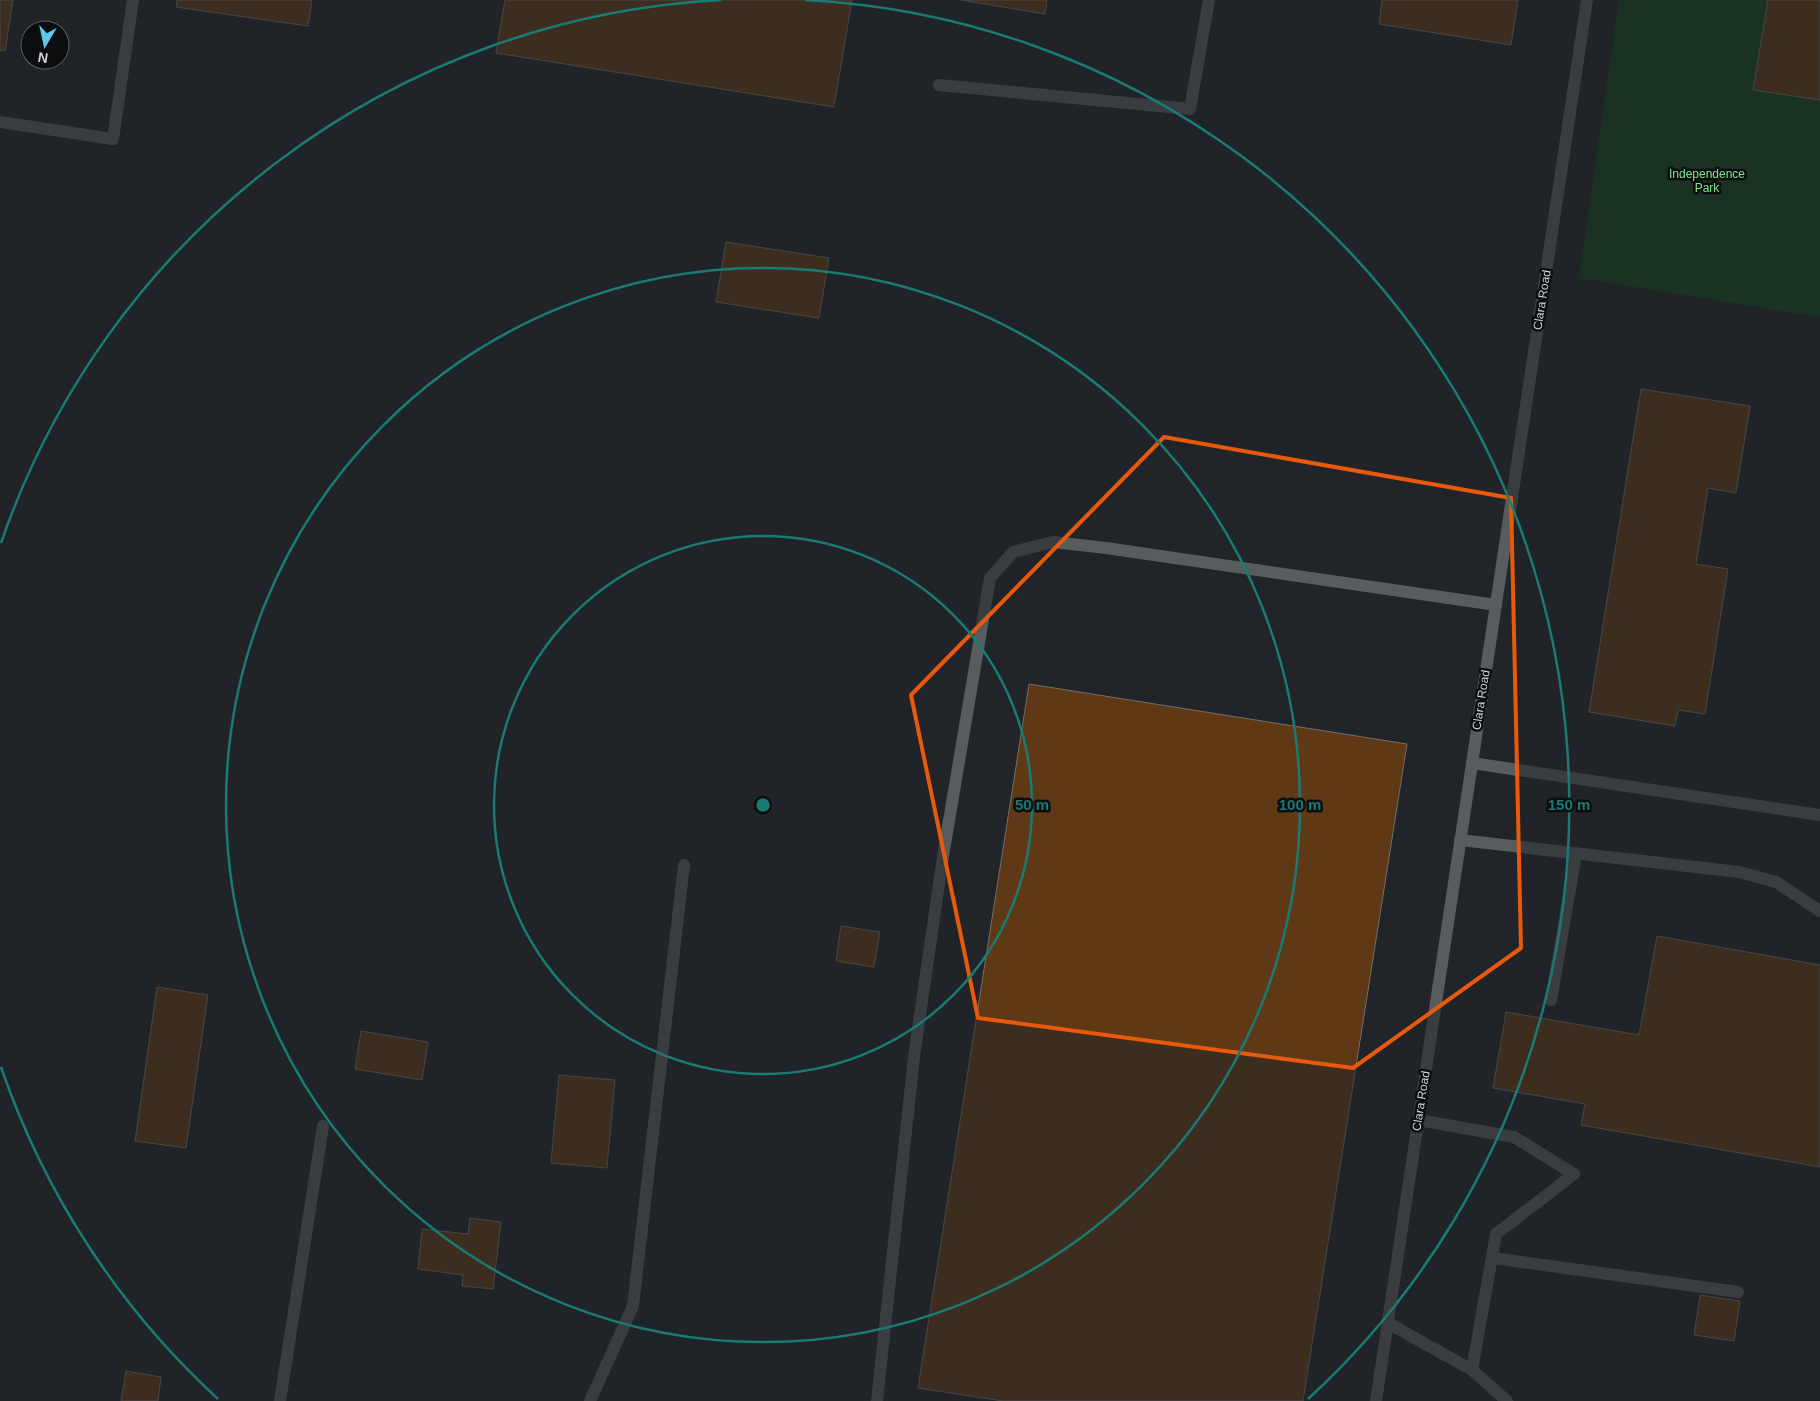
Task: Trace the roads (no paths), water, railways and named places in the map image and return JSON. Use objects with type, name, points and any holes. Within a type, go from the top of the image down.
[{"type":"street","points":[[0,122],[113,139],[133,0]]},
{"type":"street","points":[[939,85],[1190,109],[1209,0]]},
{"type":"street","name":"Clara Road","points":[[1376,1401],[1588,0]]},
{"type":"street","points":[[877,1401],[914,1057],[943,856],[990,578],[1013,552],[1053,542],[1115,549],[1496,605]]},
{"type":"street","points":[[1472,763],[1820,815]]},
{"type":"street","points":[[1460,840],[1739,872],[1776,882],[1820,911]]},
{"type":"street","points":[[1551,1000],[1576,854]]},
{"type":"street","points":[[590,1401],[633,1306],[684,865]]},
{"type":"street","points":[[1418,1120],[1514,1137],[1574,1174],[1496,1234],[1472,1370]]},
{"type":"street","points":[[280,1401],[323,1126]]},
{"type":"street","points":[[1493,1258],[1738,1292]]},
{"type":"street","points":[[1388,1323],[1472,1370],[1507,1401]]},
{"type":"park label","name":"Independence Park","points":[[1707,181]]}]
